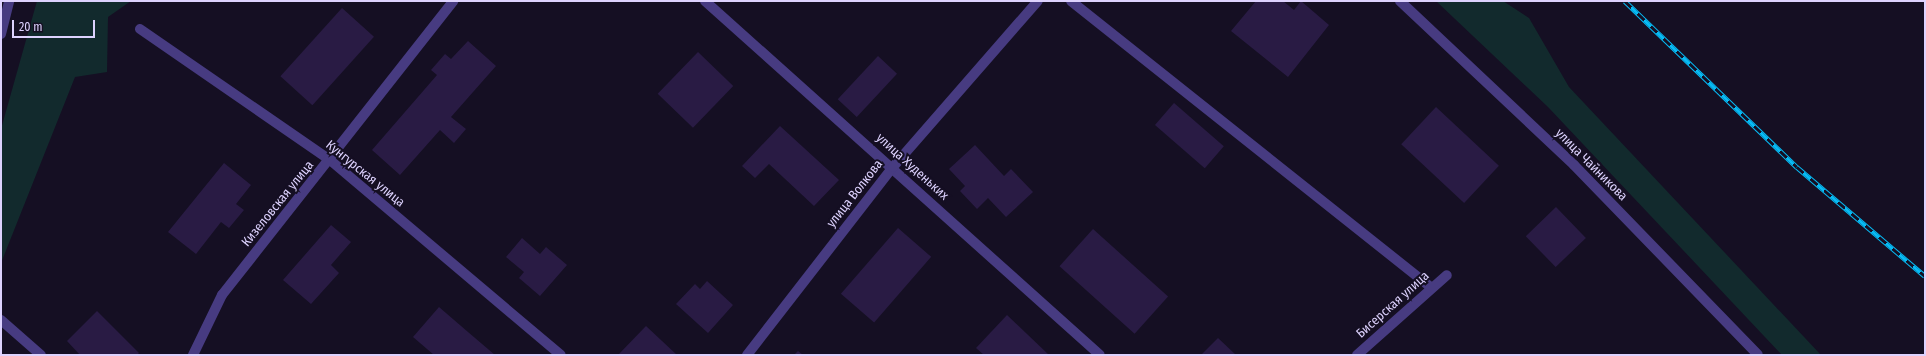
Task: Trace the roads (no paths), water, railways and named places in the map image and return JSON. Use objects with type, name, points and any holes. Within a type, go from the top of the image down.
[{"type":"street","points":[[1,34],[9,1]]},
{"type":"street","name":"Кизеловская улица","points":[[193,355],[222,295],[454,1]]},
{"type":"street","name":"улица Худеньких","points":[[705,1],[893,167],[1100,355]]},
{"type":"street","name":"улица Волкова","points":[[747,355],[893,167],[1038,1]]},
{"type":"street","points":[[1071,1],[1431,287]]},
{"type":"street","name":"улица Чайникова","points":[[1400,1],[1574,165],[1758,355]]},
{"type":"street","name":"Кунгурская улица","points":[[140,29],[330,160],[561,355]]},
{"type":"street","name":"Бисерская улица","points":[[1357,355],[1431,287],[1447,275]]},
{"type":"street","points":[[1,320],[41,355]]},
{"type":"railway","points":[[1625,1],[1797,167],[1925,276]]}]
